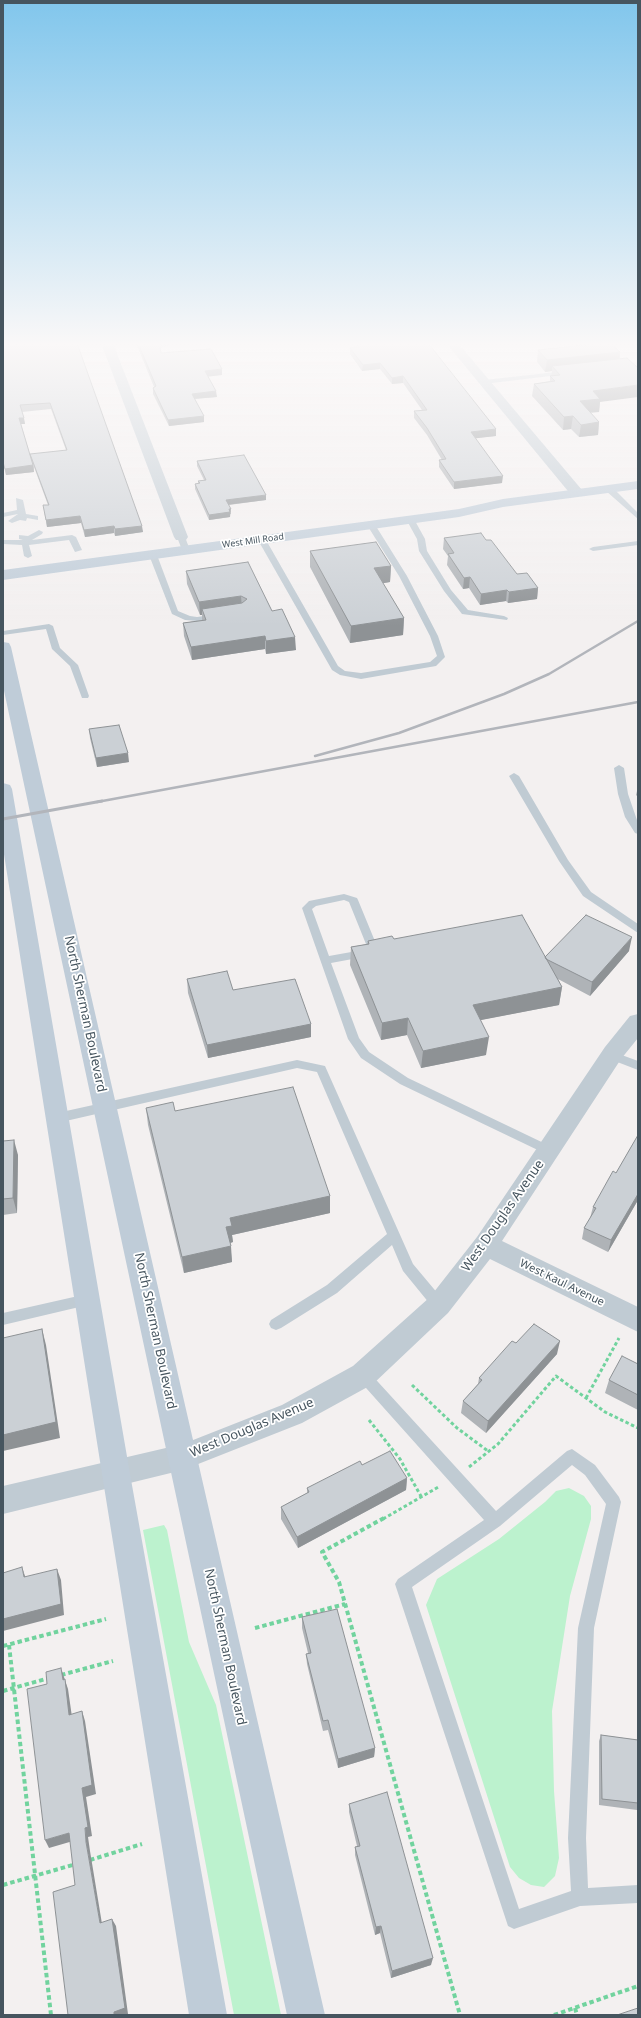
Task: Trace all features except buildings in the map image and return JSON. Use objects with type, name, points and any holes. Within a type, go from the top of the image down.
[{"type":"main road","name":"West Mill Road","points":[[3,575],[152,548],[455,506],[503,503],[638,486]]},
{"type":"main road","name":"West Mill Road","points":[[183,544],[262,540],[459,513],[503,503]]},
{"type":"main road","points":[[12,558],[27,543],[83,549]]},
{"type":"main road","name":"North Sherman Boulevard","points":[[3,648],[106,1107],[306,2015]]},
{"type":"main road","points":[[3,789],[116,1474],[208,2015]]},
{"type":"street","points":[[143,437],[183,544]]},
{"type":"street","points":[[530,437],[577,493]]},
{"type":"street","name":"West Douglas Avenue","points":[[3,1500],[183,1458],[292,1414],[363,1375],[439,1305],[486,1245],[612,1056],[638,1022]]},
{"type":"street","name":"West Kaul Avenue","points":[[486,1245],[638,1320]]},
{"type":"lane","points":[[609,489],[638,517]]},
{"type":"lane","points":[[19,500],[22,515]]},
{"type":"lane","points":[[3,515],[22,515],[35,518]]},
{"type":"lane","points":[[12,521],[22,515]]},
{"type":"lane","points":[[410,520],[421,539],[423,551],[448,591],[465,612],[504,618]]},
{"type":"lane","points":[[262,540],[335,668],[343,673],[361,676],[433,664],[441,657],[434,636],[404,576],[371,525]]},
{"type":"lane","points":[[27,543],[39,532]]},
{"type":"lane","points":[[15,535],[27,543]]},
{"type":"lane","points":[[3,542],[12,541],[27,543]]},
{"type":"lane","points":[[594,549],[638,543]]},
{"type":"lane","points":[[152,548],[175,612],[188,618],[197,619],[227,614]]},
{"type":"lane","points":[[3,648],[49,626],[56,649],[74,665],[85,696]]},
{"type":"lane","points":[[619,768],[623,794],[630,817],[638,831]]},
{"type":"lane","points":[[514,776],[564,860],[587,894],[638,929]]},
{"type":"lane","points":[[325,960],[374,951],[353,900],[344,897],[313,903],[306,908],[325,960],[354,1039],[365,1055],[404,1080],[548,1150]]},
{"type":"lane","points":[[612,1056],[638,1066]]},
{"type":"lane","points":[[57,1118],[297,1064],[321,1069],[393,1236],[408,1267],[439,1305]]},
{"type":"lane","points":[[276,1324],[332,1289],[393,1236]]},
{"type":"lane","points":[[3,1319],[87,1300]]},
{"type":"lane","points":[[363,1375],[495,1521]]},
{"type":"lane","points":[[580,1898],[577,1838],[586,1628],[614,1502],[590,1470],[572,1456],[495,1521],[403,1584],[514,1920],[580,1898],[638,1894]]},
{"type":"path","points":[[586,1398],[619,1338]]},
{"type":"path","points":[[460,2015],[339,1582],[322,1552],[422,1498],[455,1477],[498,1444],[556,1376],[606,1412],[638,1428]]},
{"type":"path","points":[[412,1385],[457,1428],[488,1451]]},
{"type":"path","points":[[369,1420],[400,1459],[422,1498]]},
{"type":"path","points":[[255,1628],[345,1604]]},
{"type":"path","points":[[3,1646],[106,1619]]},
{"type":"path","points":[[9,1645],[51,2015]]},
{"type":"path","points":[[60,1675],[113,1660]]},
{"type":"path","points":[[3,1691],[52,1677]]},
{"type":"path","points":[[3,1885],[142,1844]]},
{"type":"path","points":[[554,2015],[638,1986]]},
{"type":"path","points":[[575,2008],[577,2015]]},
{"type":"green space","points":[[569,1488],[584,1496],[591,1506],[591,1519],[570,1596],[552,1711],[554,1791],[559,1858],[555,1876],[544,1887],[531,1885],[519,1878],[510,1867],[426,1605],[437,1579],[499,1539],[545,1502],[556,1491]]},
{"type":"green space","points":[[164,1525],[167,1530],[189,1642],[216,1705],[281,2015],[234,2015],[143,1530]]},
{"type":"railway","points":[[315,756],[399,733],[504,694],[549,674],[638,621]]},
{"type":"railway","points":[[97,802],[638,702]]},
{"type":"railway","points":[[3,819],[102,801]]}]
